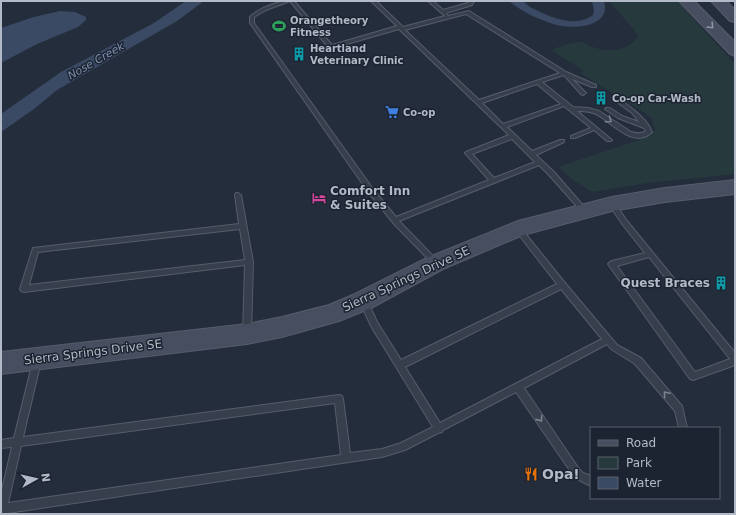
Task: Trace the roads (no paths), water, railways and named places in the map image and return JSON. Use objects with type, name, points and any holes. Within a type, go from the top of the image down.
[{"type":"street","points":[[686,1],[735,51]]},
{"type":"street","points":[[718,1],[735,18]]},
{"type":"street","name":"Sierra Springs Drive SE","points":[[1,363],[247,334],[268,330],[325,316],[363,301],[436,263],[518,228],[612,204],[665,195],[735,188]]},
{"type":"lane","points":[[288,1],[273,5],[256,13],[252,17],[252,23],[371,191],[394,220],[436,263]]},
{"type":"lane","points":[[292,1],[331,47],[467,12],[564,73],[594,86]]},
{"type":"lane","points":[[373,1],[532,154],[584,210]]},
{"type":"lane","points":[[430,1],[448,17]]},
{"type":"lane","points":[[443,12],[466,6],[472,1]]},
{"type":"lane","points":[[478,102],[564,73]]},
{"type":"lane","points":[[564,73],[583,93]]},
{"type":"lane","points":[[538,82],[609,140]]},
{"type":"lane","points":[[572,109],[596,112],[625,132],[633,135],[646,135],[648,132],[646,126],[634,112],[620,102]]},
{"type":"lane","points":[[503,126],[565,104]]},
{"type":"lane","points":[[608,109],[620,117],[646,126]]},
{"type":"lane","points":[[573,137],[596,128]]},
{"type":"lane","points":[[493,181],[468,153],[513,136]]},
{"type":"lane","points":[[532,154],[562,141]]},
{"type":"lane","points":[[394,220],[540,162]]},
{"type":"lane","points":[[238,195],[249,262],[247,334]]},
{"type":"lane","points":[[612,204],[625,223],[650,254],[735,360],[694,376],[612,264],[650,254]]},
{"type":"lane","points":[[243,226],[35,250],[24,289],[249,262]]},
{"type":"lane","points":[[518,228],[562,285],[614,348],[638,361],[679,409],[683,427]]},
{"type":"lane","points":[[400,365],[562,285]]},
{"type":"lane","points":[[363,301],[374,324],[439,429]]},
{"type":"lane","points":[[38,358],[1,509],[382,453],[402,447],[439,429],[608,340]]},
{"type":"lane","points":[[518,387],[576,472],[580,476],[590,480]]},
{"type":"lane","points":[[1,444],[339,399],[346,458]]},
{"type":"water","name":"Nose Creek","points":[[186,1],[204,1],[177,21],[57,90],[34,109],[1,132],[1,114],[61,72],[154,23]]},
{"type":"water","points":[[509,1],[522,1],[530,7],[545,14],[561,20],[569,21],[586,19],[593,15],[594,11],[592,1],[604,1],[605,10],[602,17],[596,22],[588,25],[570,27],[553,24],[536,17],[519,9]]},
{"type":"water","points":[[60,11],[75,12],[86,17],[86,20],[78,27],[37,44],[1,63],[1,28],[34,17]]},
{"type":"place","name":"Orangetheory Fitness","points":[[279,26]]},
{"type":"place","name":"Heartland Veterinary Clinic","points":[[299,54]]},
{"type":"place","name":"Co-op Car-Wash","points":[[601,98]]},
{"type":"place","name":"Co-op","points":[[392,112]]},
{"type":"place","name":"Comfort Inn & Suites","points":[[319,198]]},
{"type":"place","name":"Quest Braces","points":[[721,283]]},
{"type":"place","name":"Opa!","points":[[531,474]]}]
